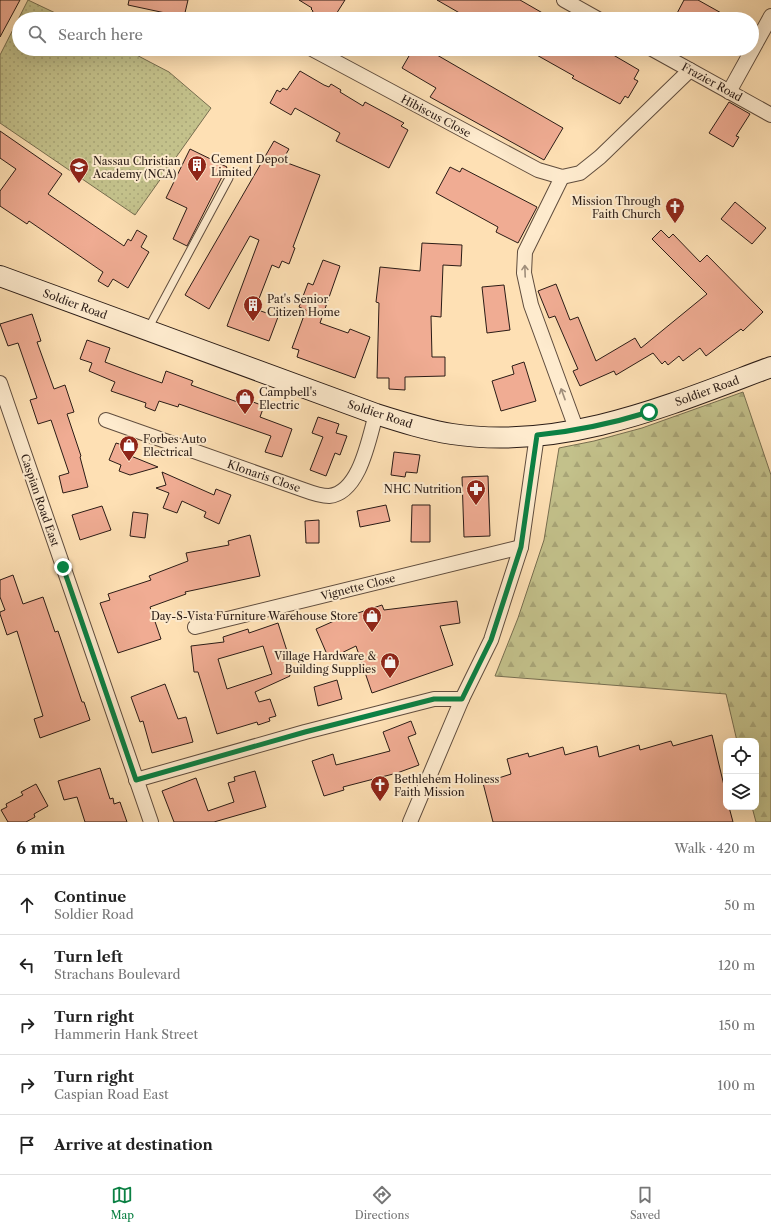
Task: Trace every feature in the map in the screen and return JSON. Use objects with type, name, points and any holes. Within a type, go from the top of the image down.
[{"type":"main road","name":"Soldier Road","points":[[0,276],[376,414],[408,424],[453,434],[507,437],[577,431],[601,426],[649,412],[771,368]]},
{"type":"street","points":[[564,0],[584,5]]},
{"type":"street","points":[[759,38],[771,16]]},
{"type":"street","name":"Hibiscus Close","points":[[325,56],[538,170],[562,177]]},
{"type":"street","name":"Frazier Road","points":[[665,56],[771,115]]},
{"type":"street","points":[[729,92],[749,56]]},
{"type":"street","points":[[577,431],[531,305],[524,273],[525,252],[562,177],[580,173],[600,157],[690,70]]},
{"type":"street","name":"Caspian Road East","points":[[0,383],[151,822]]},
{"type":"street","name":"Klonaris Close","points":[[106,420],[304,490],[329,496],[344,490],[355,476],[376,414]]},
{"type":"street","points":[[410,822],[462,699],[491,640],[521,547],[537,435]]},
{"type":"street","name":"Vignette Close","points":[[195,627],[521,547]]},
{"type":"street","points":[[136,780],[305,732],[434,699],[462,699]]},
{"type":"lane","points":[[147,330],[230,178]]},
{"type":"green space","points":[[28,0],[53,12],[22,12]]},
{"type":"green space","points":[[12,31],[12,56],[138,56],[169,72],[211,108],[135,215],[0,123],[0,55]]},
{"type":"green space","points":[[743,392],[771,475],[771,822],[756,822],[753,810],[759,810],[759,738],[736,738],[726,694],[495,676],[518,618],[544,540],[559,448],[594,441],[642,428]]},
{"type":"building","points":[[0,0],[20,0],[14,12],[12,12],[12,15],[0,37]]},
{"type":"building","points":[[129,0],[188,0],[185,12],[161,12],[128,5]]},
{"type":"building","points":[[299,0],[345,0],[337,12],[312,12],[312,8]]},
{"type":"building","points":[[437,0],[520,0],[541,12],[458,12]]},
{"type":"building","points":[[684,0],[698,0],[719,12],[678,12]]},
{"type":"building","points":[[409,56],[439,56],[563,128],[544,160],[430,97],[436,88],[402,68]]},
{"type":"building","points":[[538,56],[615,56],[639,70],[634,79],[638,81],[628,98],[625,96],[620,104],[572,78],[574,76]]},
{"type":"building","points":[[300,71],[324,85],[329,87],[331,84],[341,90],[340,92],[363,106],[365,102],[404,123],[401,126],[408,130],[389,168],[336,141],[340,133],[295,108],[291,115],[270,103],[277,90],[280,92],[283,88],[287,90]]},
{"type":"building","points":[[729,102],[750,114],[736,136],[739,137],[733,147],[709,133]]},
{"type":"building","points":[[0,131],[62,174],[48,194],[124,246],[128,239],[131,241],[137,230],[147,236],[141,247],[149,252],[128,288],[113,279],[108,287],[98,281],[103,272],[29,221],[27,224],[0,206],[0,191],[16,169],[0,158]]},
{"type":"building","points":[[274,141],[289,149],[282,161],[320,175],[293,247],[295,248],[289,264],[282,261],[279,268],[272,265],[255,309],[278,317],[269,341],[227,326],[259,240],[250,236],[209,309],[185,295]]},
{"type":"building","name":"Cement Depot Limited","points":[[190,149],[227,167],[187,246],[173,239],[187,208],[166,198]]},
{"type":"building","points":[[450,167],[460,172],[462,168],[537,207],[518,243],[496,232],[498,227],[436,193]]},
{"type":"building","points":[[735,202],[766,228],[752,244],[721,219]]},
{"type":"building","points":[[661,230],[669,238],[673,234],[700,262],[707,255],[763,312],[743,331],[741,329],[706,356],[700,348],[683,361],[679,356],[668,365],[665,361],[662,364],[653,353],[616,375],[614,371],[580,386],[573,371],[578,369],[555,316],[549,318],[538,291],[556,284],[570,320],[578,317],[596,361],[635,338],[641,348],[707,294],[652,239]]},
{"type":"building","points":[[422,243],[462,245],[461,266],[443,265],[441,317],[431,316],[432,357],[445,357],[445,376],[405,377],[405,390],[389,389],[389,378],[377,378],[379,303],[376,302],[380,267],[420,271]]},
{"type":"building","points":[[323,260],[340,266],[320,323],[348,333],[350,329],[370,337],[355,378],[297,357],[299,350],[292,348],[306,310],[299,307],[308,283],[313,285]]},
{"type":"building","points":[[504,285],[510,330],[487,333],[482,287]]},
{"type":"building","points":[[32,314],[41,341],[37,342],[54,389],[65,385],[74,412],[67,414],[81,456],[88,487],[63,493],[59,476],[69,473],[51,420],[38,424],[30,400],[37,398],[18,343],[8,346],[0,324]]},
{"type":"building","points":[[87,340],[110,348],[105,362],[137,374],[162,383],[166,371],[193,381],[191,385],[240,403],[242,398],[264,406],[260,417],[292,429],[282,457],[265,452],[271,436],[179,404],[178,407],[159,401],[155,411],[145,407],[146,403],[111,391],[115,382],[89,371],[92,363],[80,359]]},
{"type":"building","points":[[524,362],[536,401],[501,411],[492,381],[514,374],[512,366]]},
{"type":"building","points":[[318,417],[339,424],[336,433],[347,436],[340,455],[335,453],[326,476],[310,470],[323,437],[312,433]]},
{"type":"building","name":"Forbes Auto Electrical","points":[[116,443],[129,447],[126,454],[158,467],[130,475],[119,471],[121,465],[109,460]]},
{"type":"building","points":[[394,452],[420,455],[417,473],[406,472],[405,477],[391,475]]},
{"type":"building","points":[[162,472],[214,495],[216,489],[231,495],[219,524],[204,517],[206,512],[182,501],[177,513],[163,508],[169,493],[156,488],[166,485]]},
{"type":"building","points":[[488,476],[490,536],[464,537],[462,477]]},
{"type":"building","points":[[386,505],[390,521],[360,527],[357,511]]},
{"type":"building","points":[[412,505],[430,505],[430,542],[411,542]]},
{"type":"building","points":[[102,506],[111,530],[80,540],[72,515]]},
{"type":"building","points":[[133,512],[148,514],[145,538],[130,536]]},
{"type":"building","points":[[319,520],[319,543],[306,543],[305,521]]},
{"type":"building","points":[[250,535],[260,576],[185,592],[186,594],[150,607],[161,639],[118,653],[100,603],[110,600],[108,594],[151,580],[149,576],[188,561],[186,553],[229,545],[228,541]]},
{"type":"building","points":[[13,575],[23,604],[43,597],[55,632],[58,631],[82,702],[84,702],[90,720],[40,738],[34,719],[43,716],[17,631],[7,635],[0,614],[0,612],[5,610],[0,597],[0,580]]},
{"type":"building","points":[[457,601],[460,623],[440,626],[453,665],[372,693],[356,646],[329,659],[316,629],[334,621],[382,605],[384,610]]},
{"type":"building","points":[[278,623],[288,654],[283,655],[290,676],[255,692],[259,702],[270,699],[276,716],[269,718],[270,721],[258,725],[257,722],[217,734],[198,672],[194,672],[191,646],[224,642],[223,637],[248,629],[249,633]],"holes":[[[263,646],[272,674],[227,689],[218,659]]]},
{"type":"building","points":[[337,680],[342,699],[318,706],[314,687]]},
{"type":"building","points":[[165,684],[178,719],[186,717],[193,742],[152,753],[143,721],[140,722],[131,697]]},
{"type":"building","points":[[411,721],[416,734],[408,737],[419,765],[397,773],[343,787],[344,790],[324,796],[312,761],[333,754],[336,765],[390,751],[383,732]]},
{"type":"building","points":[[712,735],[723,781],[723,810],[730,810],[733,822],[493,822],[483,783],[511,774],[507,759],[528,753],[529,757],[563,747],[565,755],[597,746],[599,757],[639,745],[640,750],[671,741],[673,746]]},
{"type":"building","points":[[100,768],[110,799],[113,798],[114,804],[120,802],[127,822],[85,822],[77,797],[64,800],[58,781]]},
{"type":"building","points":[[255,771],[266,807],[214,822],[174,822],[162,791],[196,778],[208,811],[234,802],[228,783],[235,781],[234,777]]},
{"type":"building","points":[[36,784],[48,806],[34,814],[35,817],[26,822],[8,822],[1,810],[7,807],[6,804],[23,795],[21,792]]},
{"type":"place","name":"Cement Depot Limited","points":[[197,182]]},
{"type":"place","name":"Nassau Christian Academy (NCA)","points":[[79,184]]},
{"type":"place","name":"Mission Through Faith Church","points":[[675,224]]},
{"type":"place","name":"Pat's Senior Citizen Home","points":[[253,322]]},
{"type":"place","name":"Campbell's Electric","points":[[245,415]]},
{"type":"place","name":"Forbes Auto Electrical","points":[[129,462]]},
{"type":"place","name":"NHC Nutrition","points":[[476,506]]},
{"type":"place","name":"Day-S-Vista Furniture Warehouse Store","points":[[372,633]]},
{"type":"place","name":"Village Hardware & Building Supplies","points":[[390,679]]},
{"type":"place","name":"Bethlehem Holiness Faith Mission","points":[[380,802]]},
{"type":"route","points":[[63,567],[136,780],[305,732],[434,699],[462,699],[491,640],[521,547],[537,435],[577,431],[601,426],[649,412]]}]
